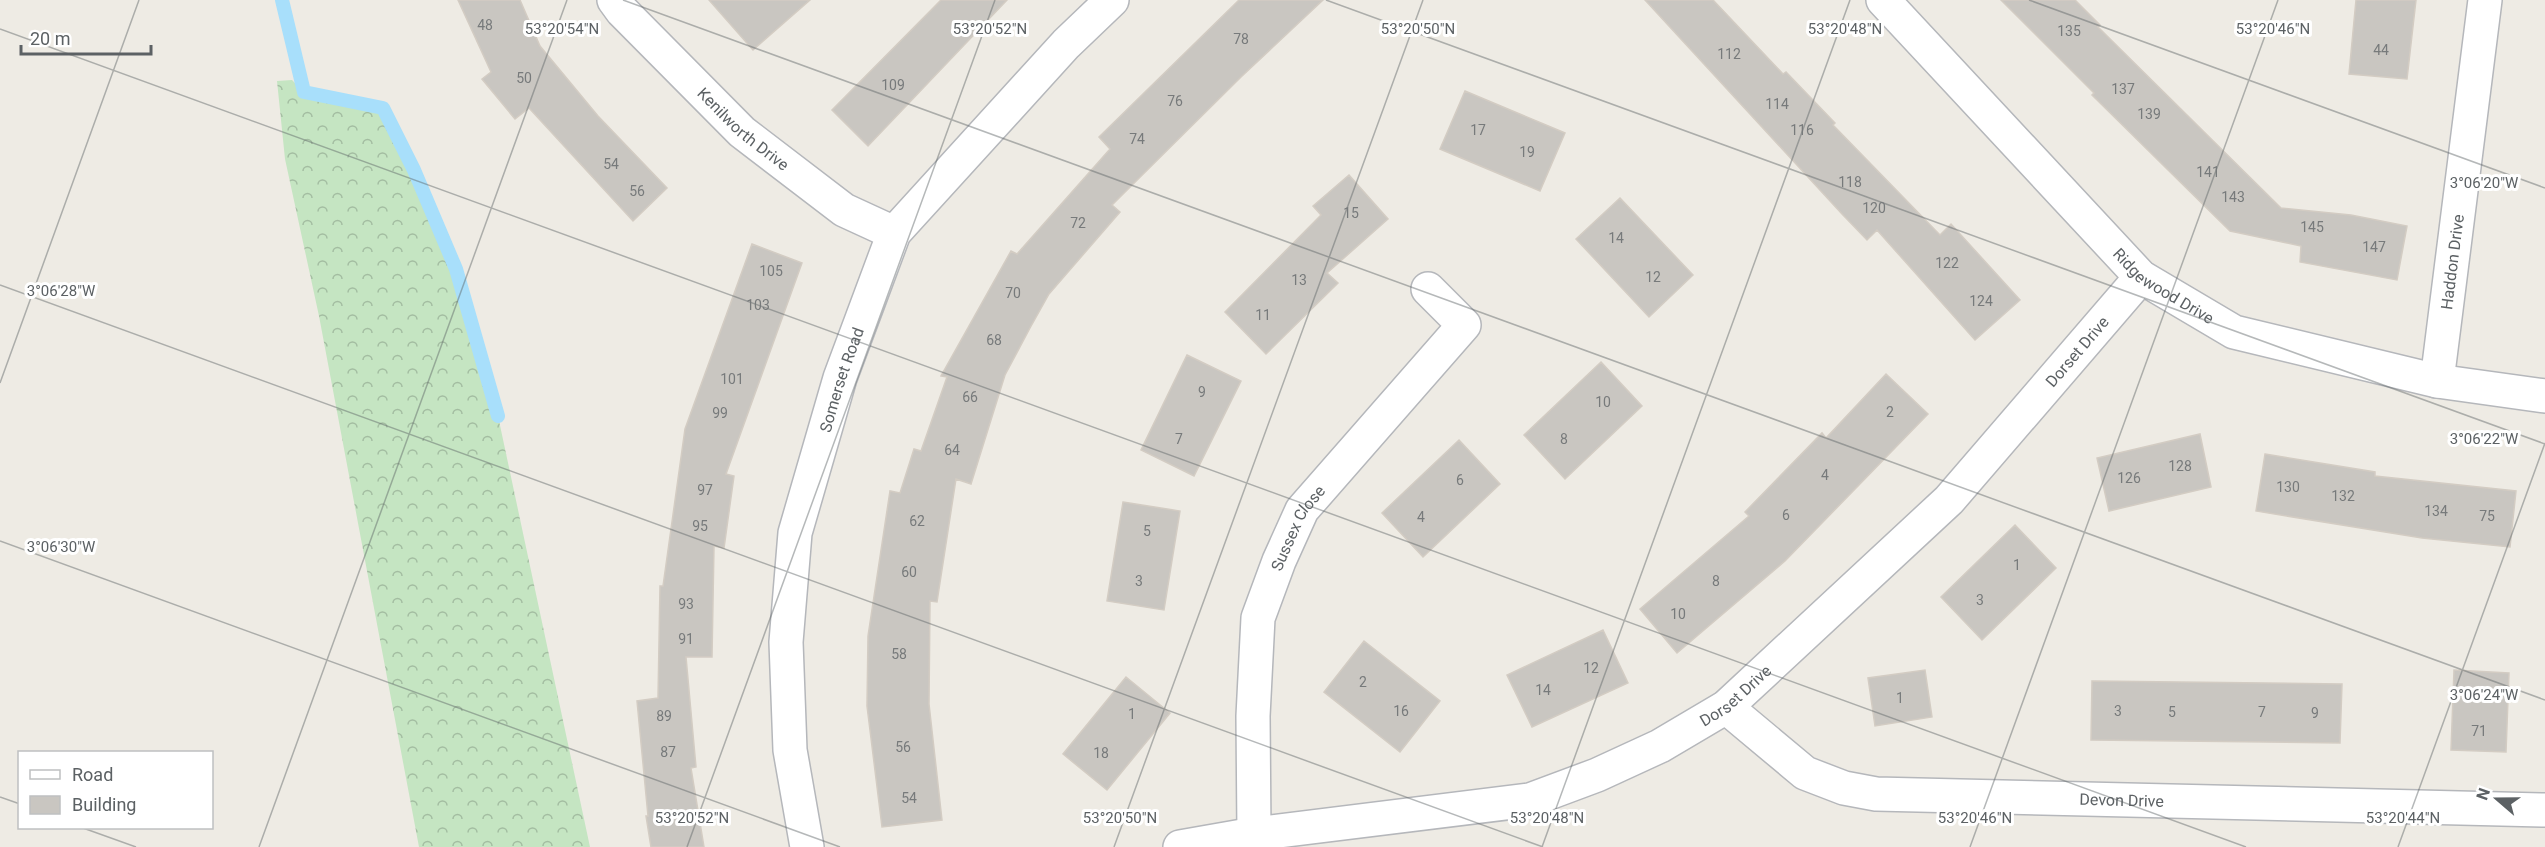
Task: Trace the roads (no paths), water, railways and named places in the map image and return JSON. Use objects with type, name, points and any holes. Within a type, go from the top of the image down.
[{"type":"street","name":"Kenilworth Drive","points":[[614,0],[622,11],[742,132],[844,210],[894,233]]},
{"type":"street","name":"Somerset Road","points":[[807,847],[789,738],[786,642],[795,533],[840,378],[894,233],[1066,44],[1112,0]]},
{"type":"street","name":"Ridgewood Drive","points":[[1883,0],[2141,277],[2234,332],[2437,381],[2545,396]]},
{"type":"street","name":"Haddon Drive","points":[[2437,381],[2485,0]]},
{"type":"street","name":"Dorset Drive","points":[[1180,847],[1254,834],[1530,800],[1597,775],[1659,746],[1725,707],[1949,500],[2141,277]]},
{"type":"street","name":"Sussex Close","points":[[1254,834],[1252,716],[1258,618],[1279,561],[1302,510],[1464,325],[1428,289]]},
{"type":"street","name":"Devon Drive","points":[[1725,707],[1805,773],[1844,788],[1876,794],[2545,810]]},
{"type":"waterway","points":[[282,0],[304,92],[383,108],[414,170],[456,269],[498,416]]}]
